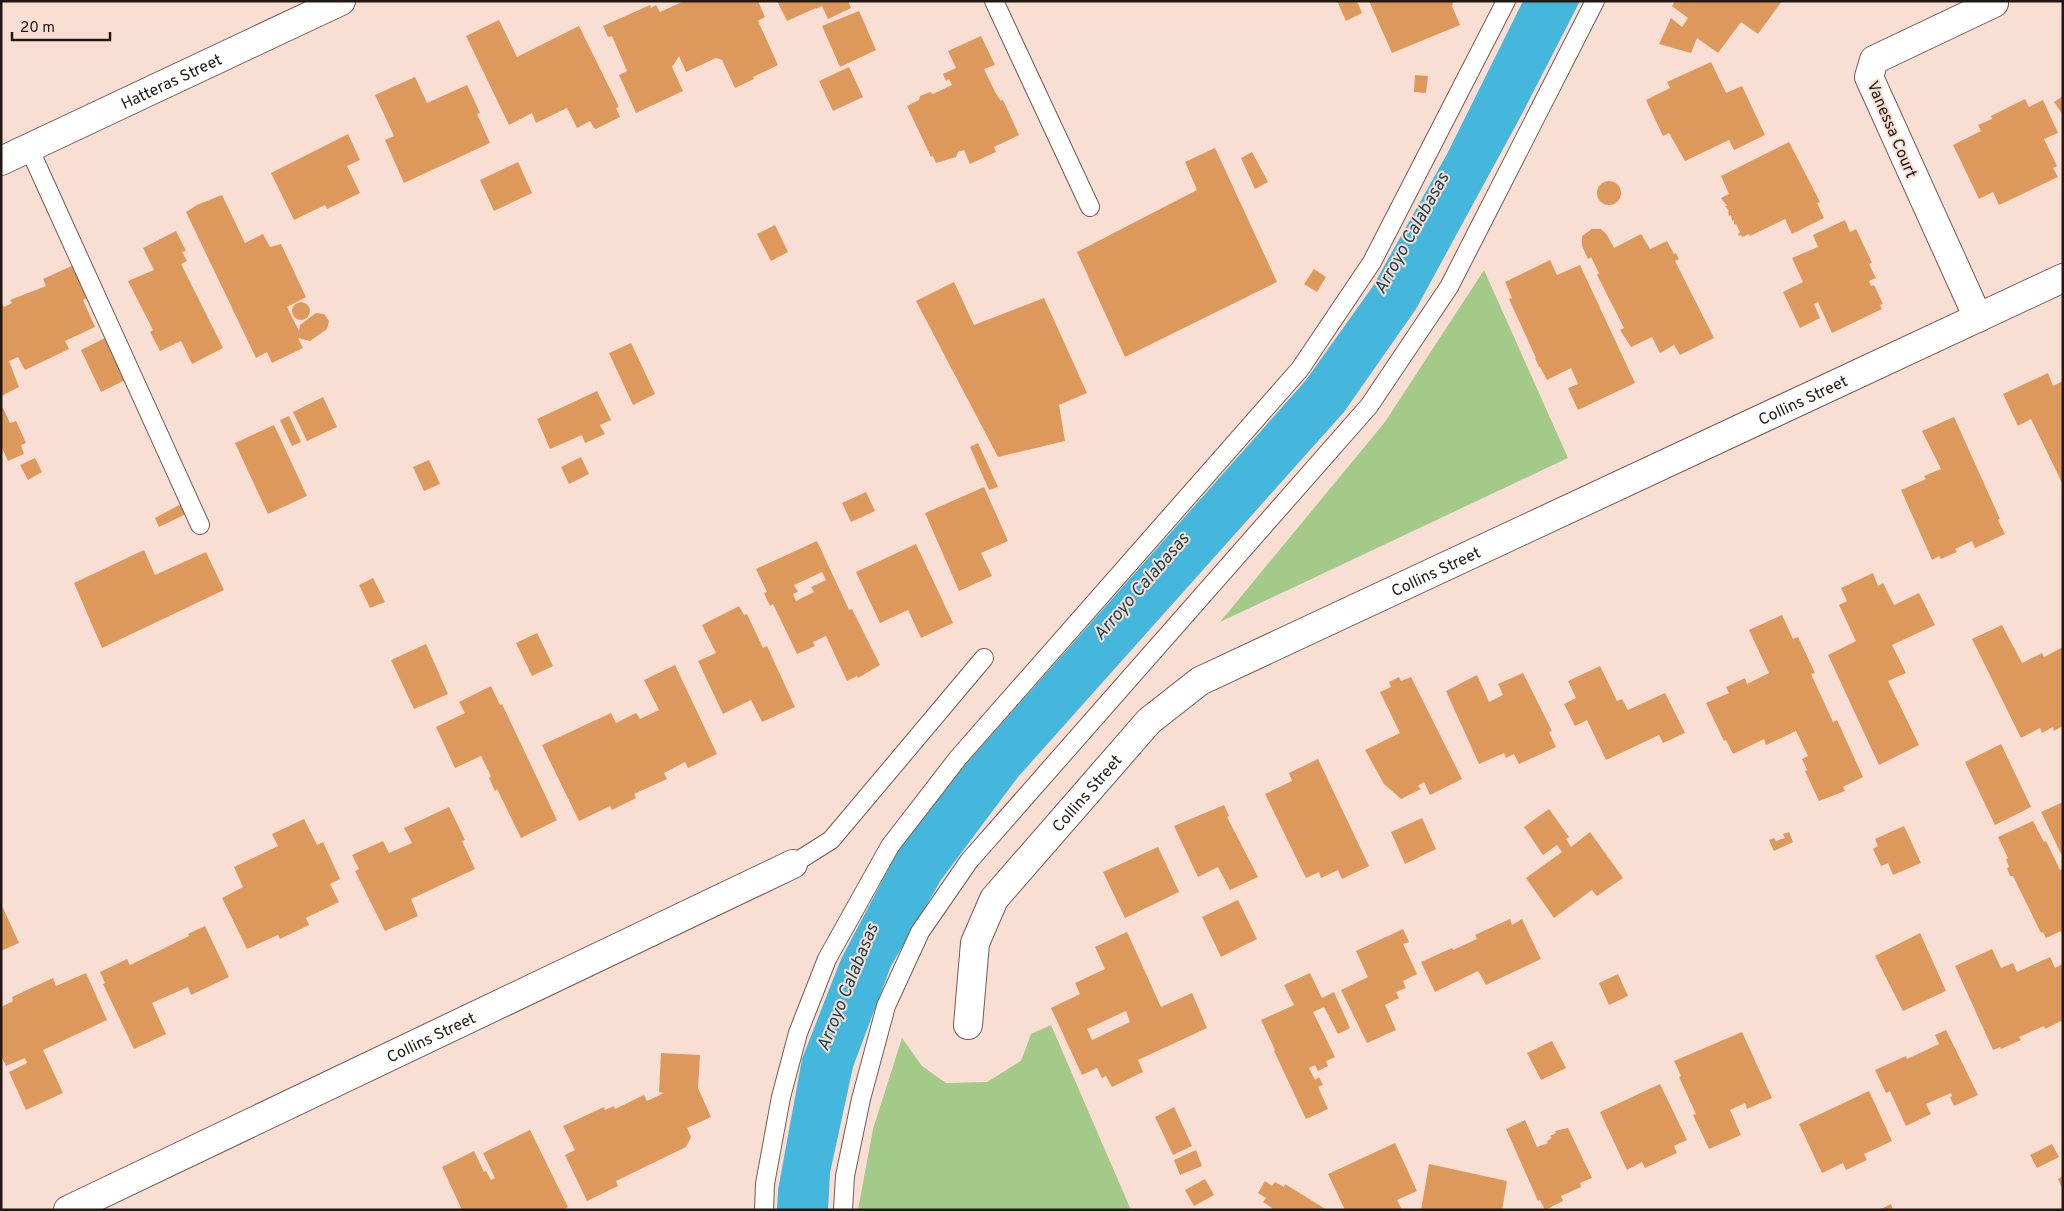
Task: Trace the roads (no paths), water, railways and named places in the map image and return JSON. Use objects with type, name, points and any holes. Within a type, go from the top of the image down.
[{"type":"street","name":"Hatteras Street","points":[[1,161],[341,1]]},
{"type":"street","name":"Vanessa Court","points":[[1978,318],[1869,77],[1874,60],[1994,3]]},
{"type":"street","name":"Collins Street","points":[[968,1026],[975,943],[994,899],[1149,721],[1200,680],[2063,278]]},
{"type":"street","name":"Collins Street","points":[[68,1210],[793,864]]},
{"type":"lane","points":[[994,1],[1090,207]]},
{"type":"lane","points":[[764,1210],[765,1184],[781,1097],[798,1033],[827,959],[890,846],[958,758],[1300,369],[1372,262],[1506,1]]},
{"type":"lane","points":[[843,1210],[845,1176],[861,1099],[886,1006],[920,932],[969,861],[1369,406],[1449,287],[1595,1]]},
{"type":"lane","points":[[29,148],[200,525]]},
{"type":"lane","points":[[793,864],[831,840],[984,658]]},
{"type":"water","name":"Arroyo Calabasas","points":[[1523,1],[1580,1],[1522,114],[1416,309],[1344,412],[1018,777],[941,880],[891,966],[853,1067],[830,1173],[828,1210],[777,1210],[778,1190],[802,1059],[841,959],[900,847],[957,774],[1306,380],[1373,286],[1447,154]]}]
